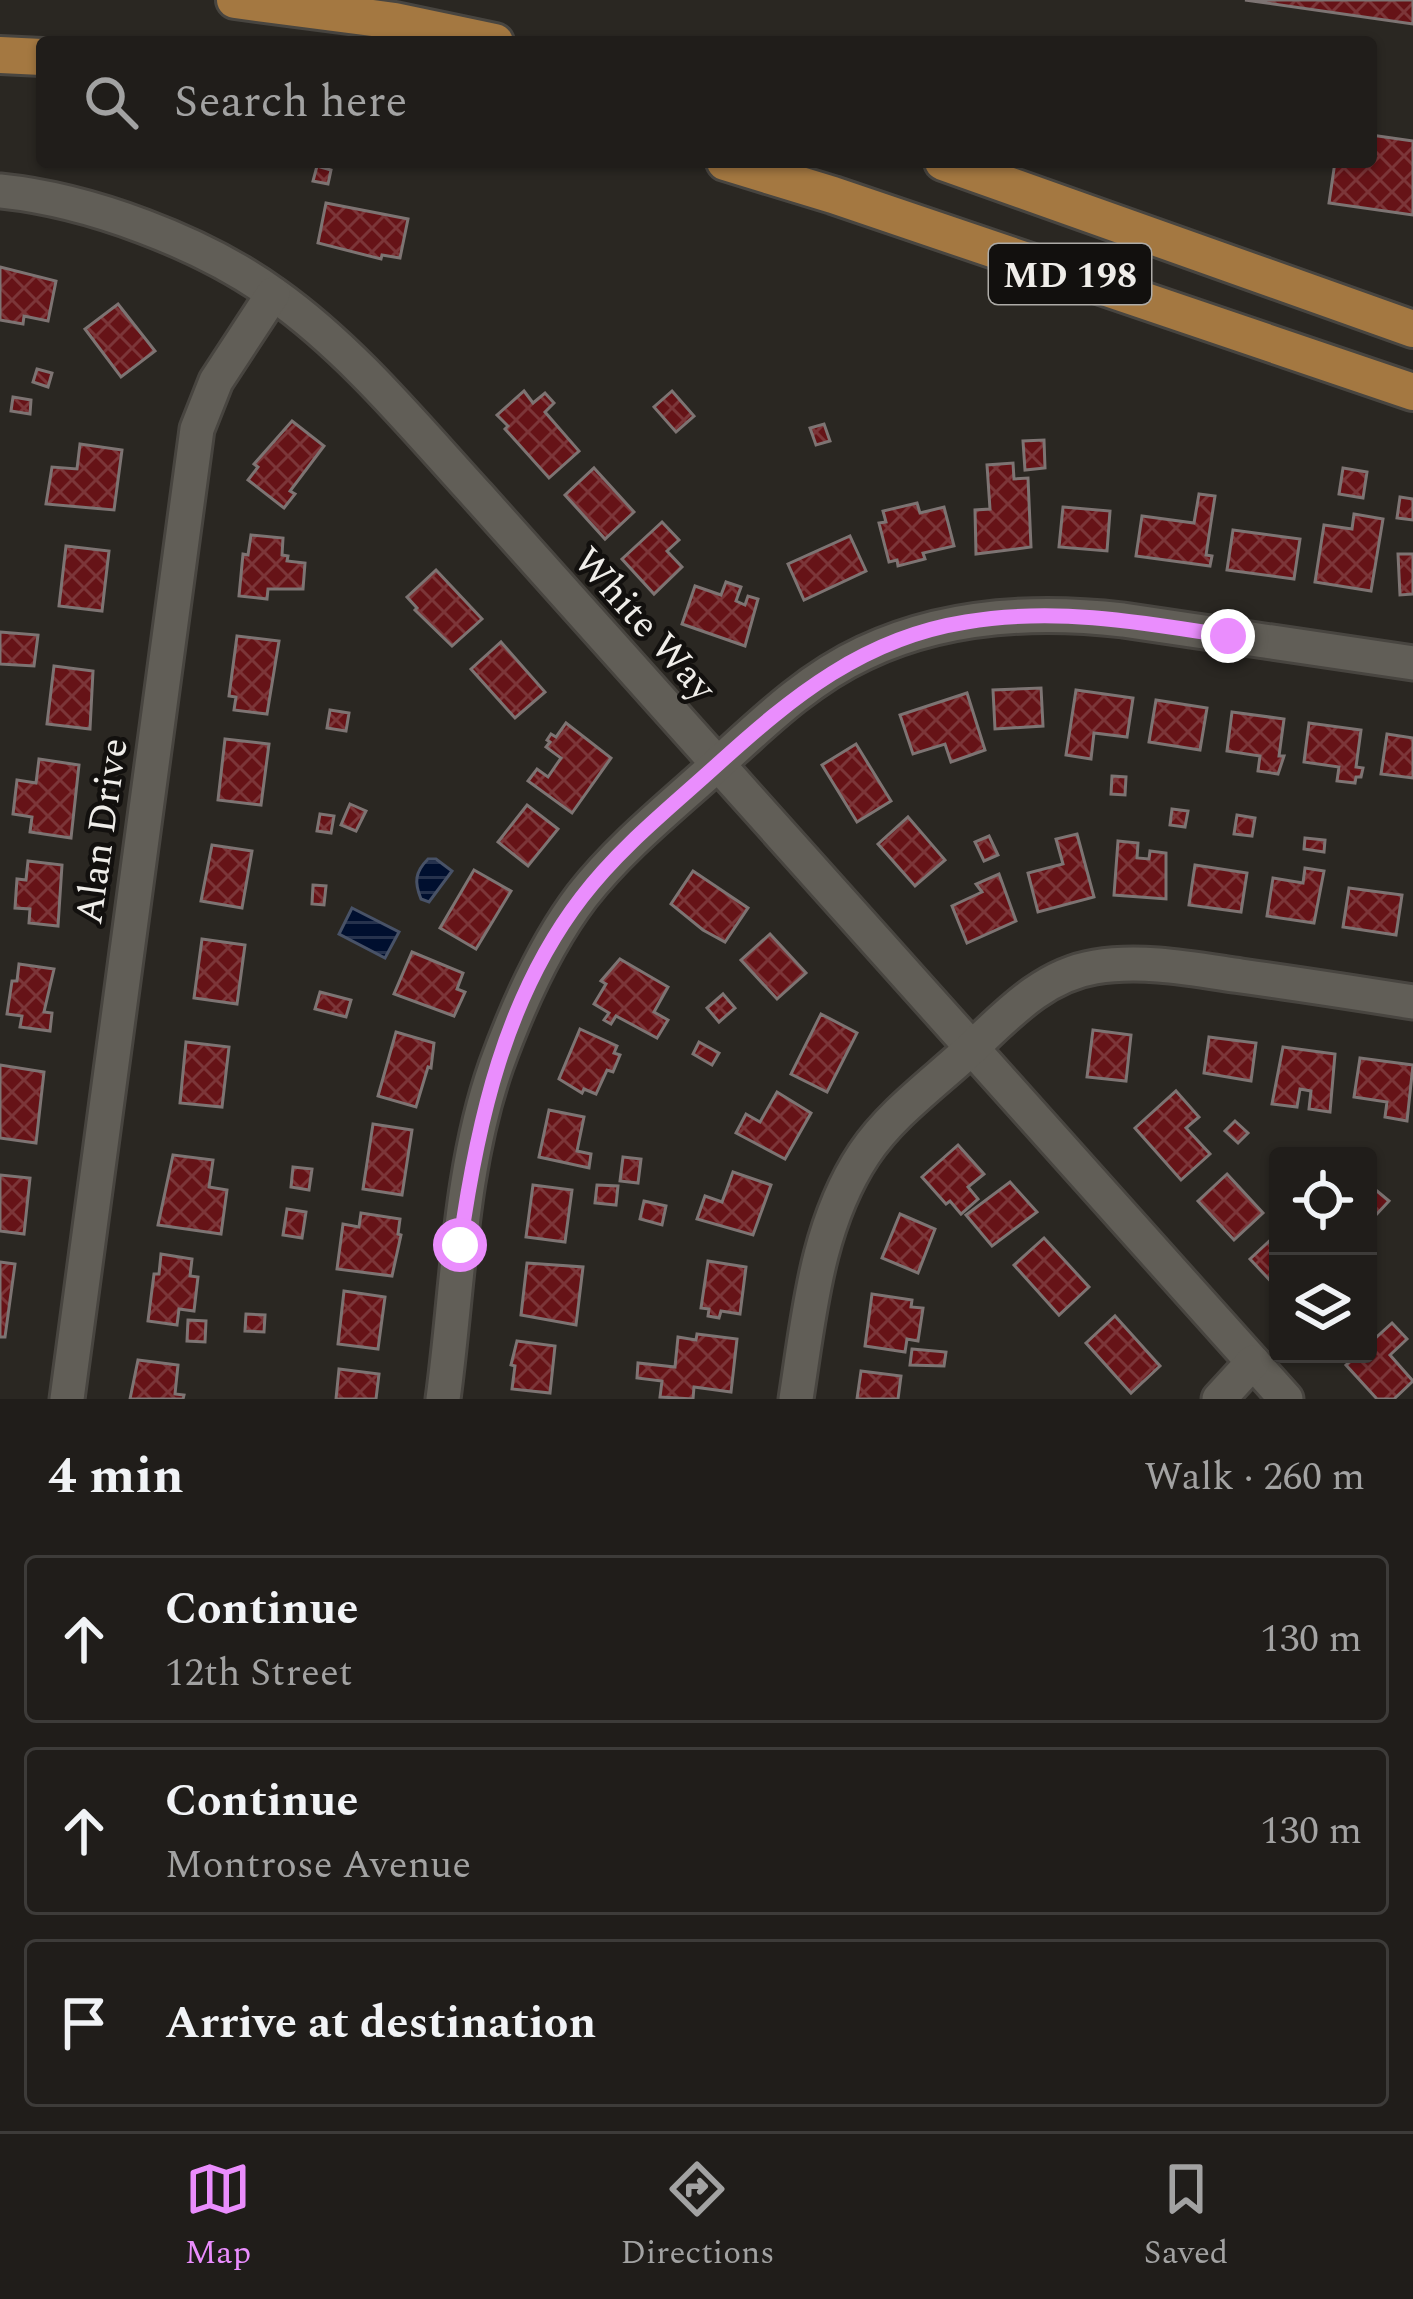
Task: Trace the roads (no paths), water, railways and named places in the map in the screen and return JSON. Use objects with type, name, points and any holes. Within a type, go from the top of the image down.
[{"type":"main road","points":[[235,0],[395,21],[467,36]]},
{"type":"main road","points":[[0,55],[36,57]]},
{"type":"main road","name":"MD 198","points":[[745,168],[1413,392]]},
{"type":"main road","name":"MD 198","points":[[960,168],[1413,329]]},
{"type":"street","name":"White Way","points":[[0,191],[51,200],[143,229],[222,264],[274,293],[344,353],[1286,1399]]},
{"type":"street","name":"Alan Drive","points":[[67,1399],[197,429],[216,381],[274,293]]},
{"type":"street","points":[[443,1399],[469,1184],[494,1072],[514,1018],[582,897],[620,855],[779,708],[862,653],[964,622],[1079,615],[1413,663]]},
{"type":"street","points":[[796,1399],[821,1249],[865,1151],[894,1118],[1047,984],[1072,971],[1097,966],[1171,966],[1413,1001]]},
{"type":"street","points":[[1219,1399],[1253,1362]]},
{"type":"water","points":[[428,859],[452,871],[429,902],[421,899],[417,882]]},
{"type":"water","points":[[352,908],[399,932],[385,958],[339,934]]}]
